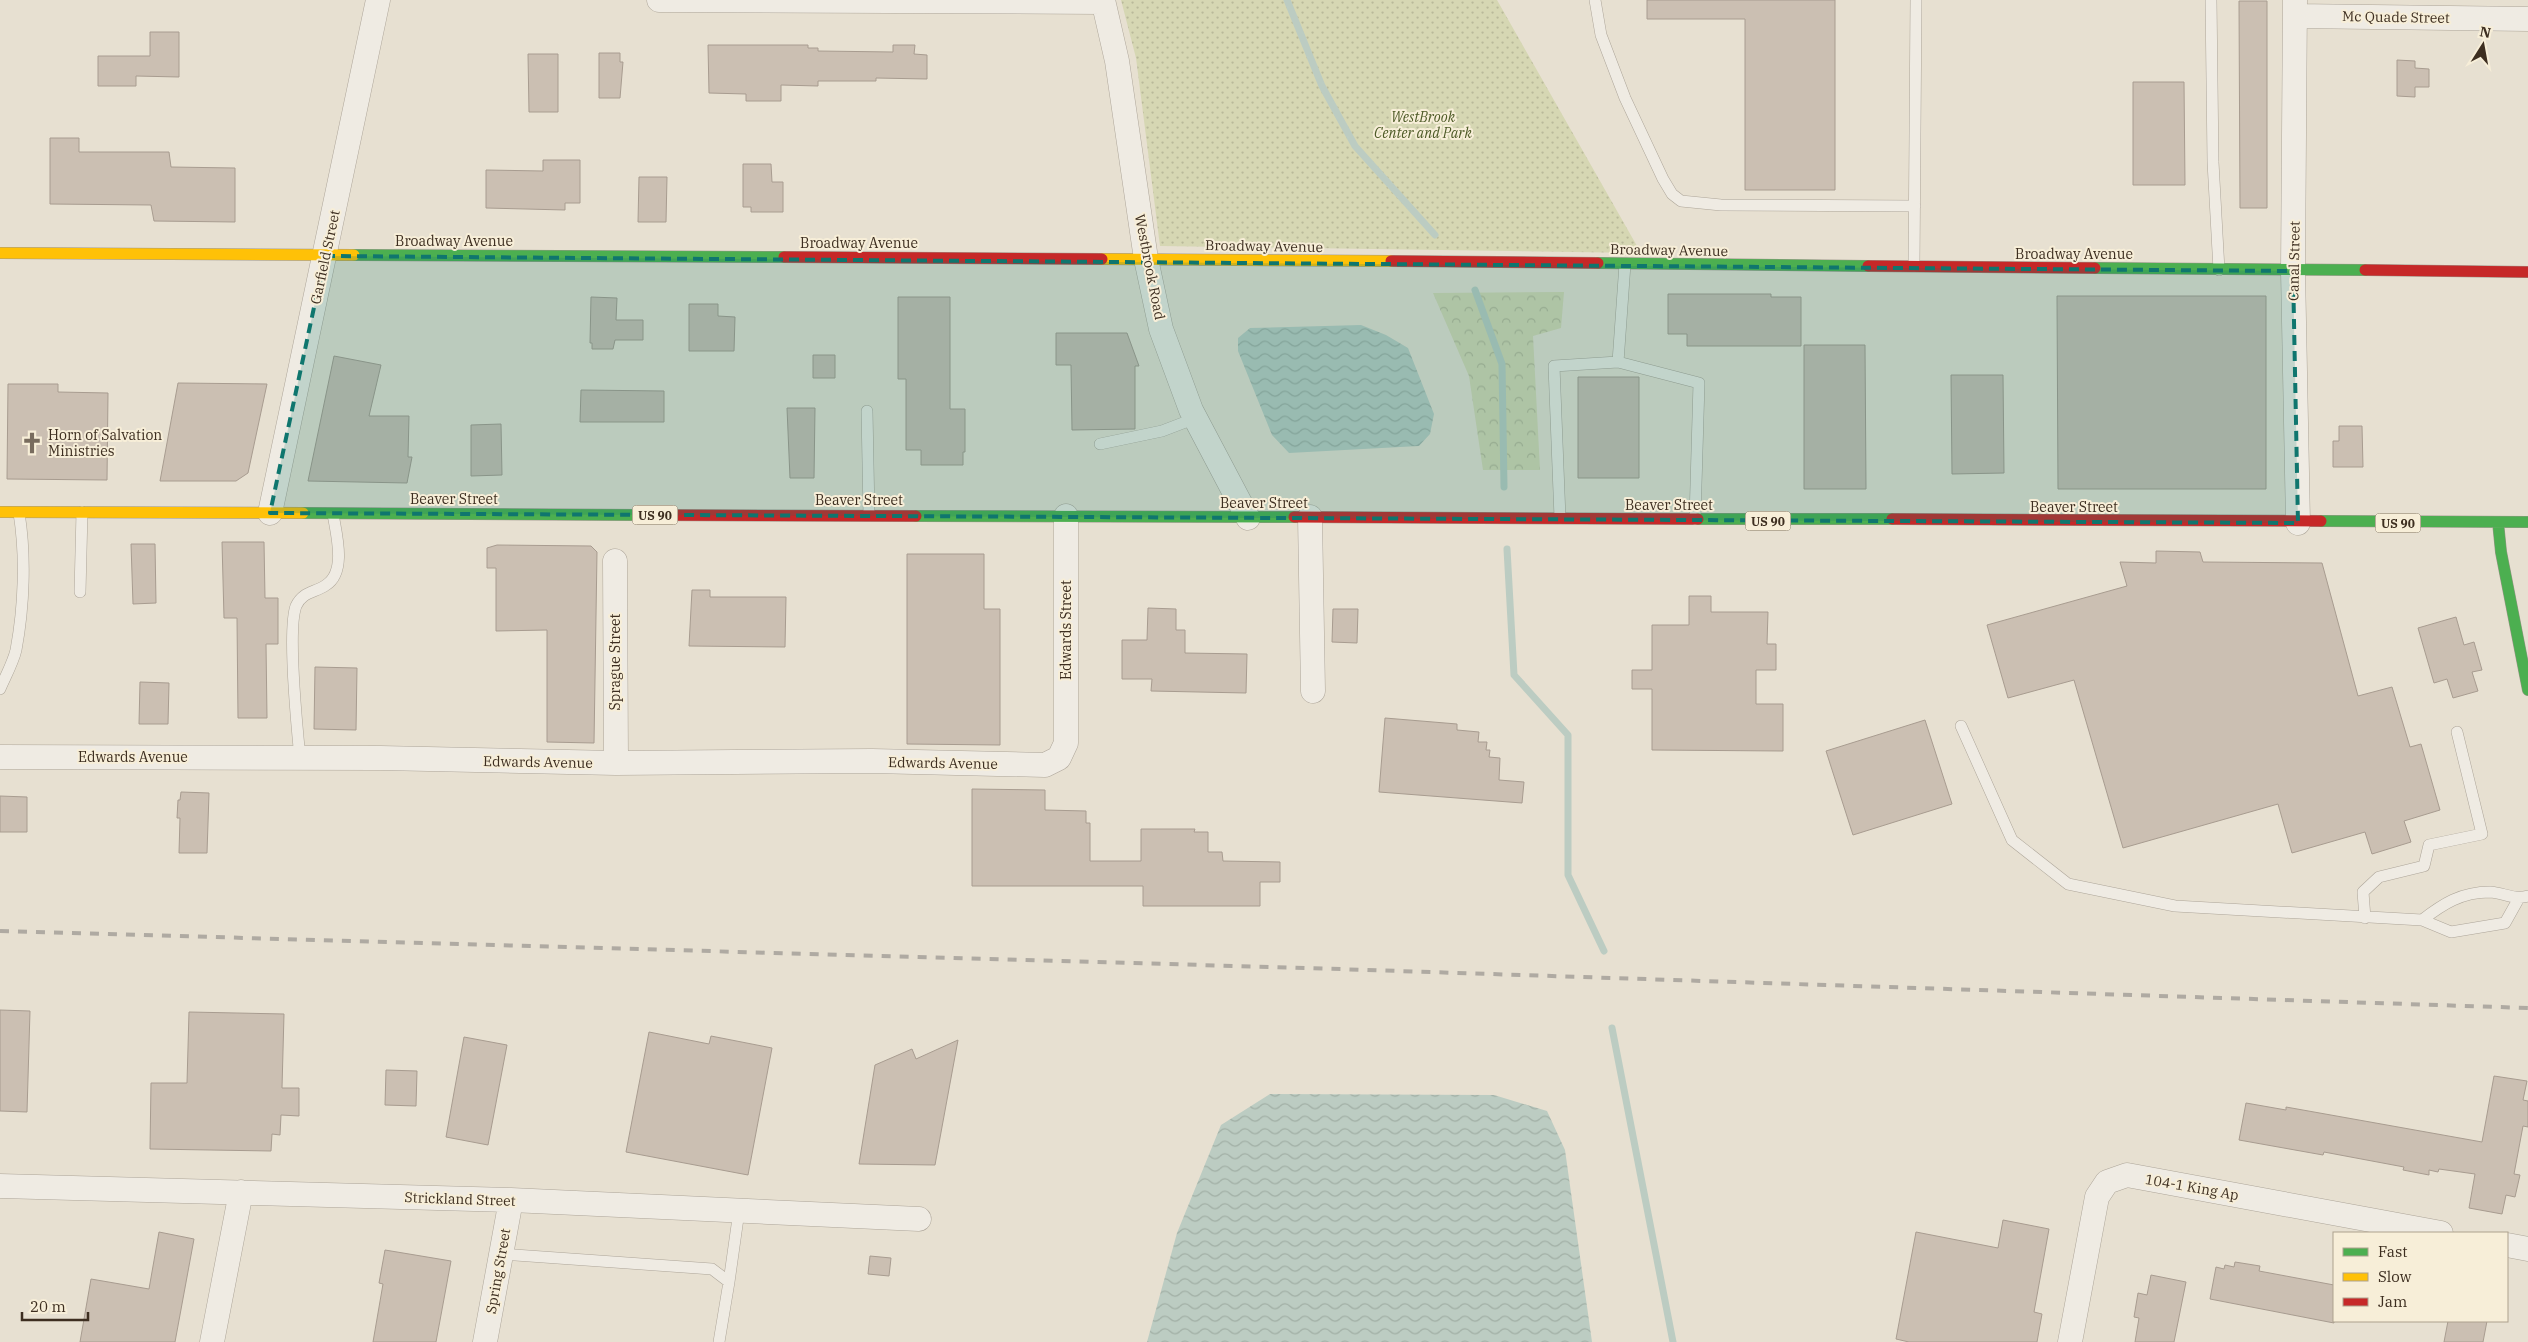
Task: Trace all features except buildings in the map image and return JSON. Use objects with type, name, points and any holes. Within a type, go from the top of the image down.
[{"type":"street","name":"Garfield Street","points":[[270,513],[378,0]]},
{"type":"street","points":[[659,0],[1103,1]]},
{"type":"street","name":"Westbrook Road","points":[[1103,1],[1118,61],[1146,259],[1161,329],[1196,418],[1248,518]]},
{"type":"street","name":"Mc Quade Street","points":[[2295,8],[2528,19]]},
{"type":"street","name":"Canal Street","points":[[2295,8],[2293,270],[2298,523]]},
{"type":"street","name":"Broadway Avenue","points":[[0,253],[1146,259],[2528,272]]},
{"type":"street","name":"Beaver Street","points":[[0,512],[2298,523],[2528,522]]},
{"type":"street","name":"Edwards Street","points":[[1066,516],[1066,743]]},
{"type":"street","points":[[1310,518],[1313,690]]},
{"type":"street","points":[[2498,522],[2501,552],[2528,690]]},
{"type":"street","name":"Sprague Street","points":[[615,561],[616,763]]},
{"type":"street","name":"Edwards Avenue","points":[[0,757],[300,758],[616,763],[872,761],[1046,765],[1058,758],[1066,743]]},
{"type":"street","name":"104-1 King Ap","points":[[2070,1342],[2096,1197],[2107,1182],[2127,1175],[2436,1232]]},
{"type":"street","name":"Strickland Street","points":[[0,1186],[510,1200],[919,1219]]},
{"type":"street","points":[[212,1342],[240,1192]]},
{"type":"street","name":"Spring Street","points":[[485,1342],[510,1200]]},
{"type":"street","points":[[2508,1245],[2528,1249]]},
{"type":"lane","points":[[1595,0],[1601,35],[1625,98],[1663,179],[1672,194],[1681,201],[1721,205],[1915,206]]},
{"type":"lane","points":[[1914,267],[1916,0]]},
{"type":"lane","points":[[2211,0],[2214,162],[2219,270]]},
{"type":"lane","points":[[1618,362],[1625,264]]},
{"type":"lane","points":[[1560,519],[1554,366],[1618,362],[1699,383],[1695,520]]},
{"type":"lane","points":[[867,411],[869,516]]},
{"type":"lane","points":[[1100,444],[1162,431],[1196,418]]},
{"type":"lane","points":[[0,690],[16,652],[21,600],[23,538],[19,512]]},
{"type":"lane","points":[[80,592],[82,512]]},
{"type":"lane","points":[[300,758],[292,628],[296,607],[300,600],[313,590],[326,586],[335,577],[338,555],[333,514]]},
{"type":"lane","points":[[1961,726],[2012,840],[2068,884],[2174,906],[2422,920],[2451,932],[2505,923],[2524,897],[2489,892],[2449,900],[2422,920]]},
{"type":"lane","points":[[2365,918],[2363,892],[2379,877],[2424,866],[2429,844],[2482,834],[2457,732]]},
{"type":"lane","points":[[719,1342],[739,1211]]},
{"type":"lane","points":[[501,1254],[712,1269],[729,1282]]},
{"type":"highlighted area","points":[[325,256],[2293,271],[2298,523],[270,513]]},
{"type":"green space","name":"WestBrook Center and Park","points":[[1121,0],[1497,0],[1641,253],[1160,246],[1136,58]]},
{"type":"green space","points":[[1564,292],[1561,328],[1533,336],[1540,470],[1483,470],[1469,376],[1433,293]]},
{"type":"water","points":[[1361,325],[1386,335],[1408,348],[1434,414],[1430,434],[1419,446],[1289,453],[1272,435],[1238,351],[1238,338],[1250,328]]},
{"type":"water","points":[[1270,1094],[1494,1095],[1547,1111],[1565,1150],[1592,1342],[1147,1342],[1177,1233],[1221,1125]]},
{"type":"waterway","points":[[1287,0],[1322,86],[1355,146],[1435,235]]},
{"type":"waterway","points":[[1475,290],[1502,364],[1504,487]]},
{"type":"waterway","points":[[1507,549],[1514,675],[1568,735],[1568,875],[1604,951]]},
{"type":"waterway","points":[[1612,1028],[1673,1342]]},
{"type":"railway","points":[[0,931],[1307,968],[2528,1008]]},
{"type":"traffic: fast","points":[[354,255],[784,257]]},
{"type":"traffic: fast","points":[[1598,263],[1868,266]]},
{"type":"traffic: fast","points":[[2095,268],[2365,270]]},
{"type":"traffic: fast","points":[[303,513],[641,515]]},
{"type":"traffic: fast","points":[[916,516],[1294,517]]},
{"type":"traffic: fast","points":[[1698,519],[1892,519]]},
{"type":"traffic: fast","points":[[2321,521],[2528,522]]},
{"type":"traffic: fast","points":[[2498,522],[2501,552],[2528,690]]},
{"type":"traffic: slow","points":[[0,253],[354,255]]},
{"type":"traffic: slow","points":[[1102,259],[1391,261]]},
{"type":"traffic: slow","points":[[0,512],[303,513]]},
{"type":"traffic: jam","points":[[784,257],[1102,259]]},
{"type":"traffic: jam","points":[[1391,261],[1598,263]]},
{"type":"traffic: jam","points":[[1868,266],[2095,268]]},
{"type":"traffic: jam","points":[[2365,270],[2528,272]]},
{"type":"traffic: jam","points":[[641,515],[916,516]]},
{"type":"traffic: jam","points":[[1294,517],[1698,519]]},
{"type":"traffic: jam","points":[[1892,519],[2321,521]]},
{"type":"place","name":"Horn of Salvation Ministries","points":[[32,443]]}]
